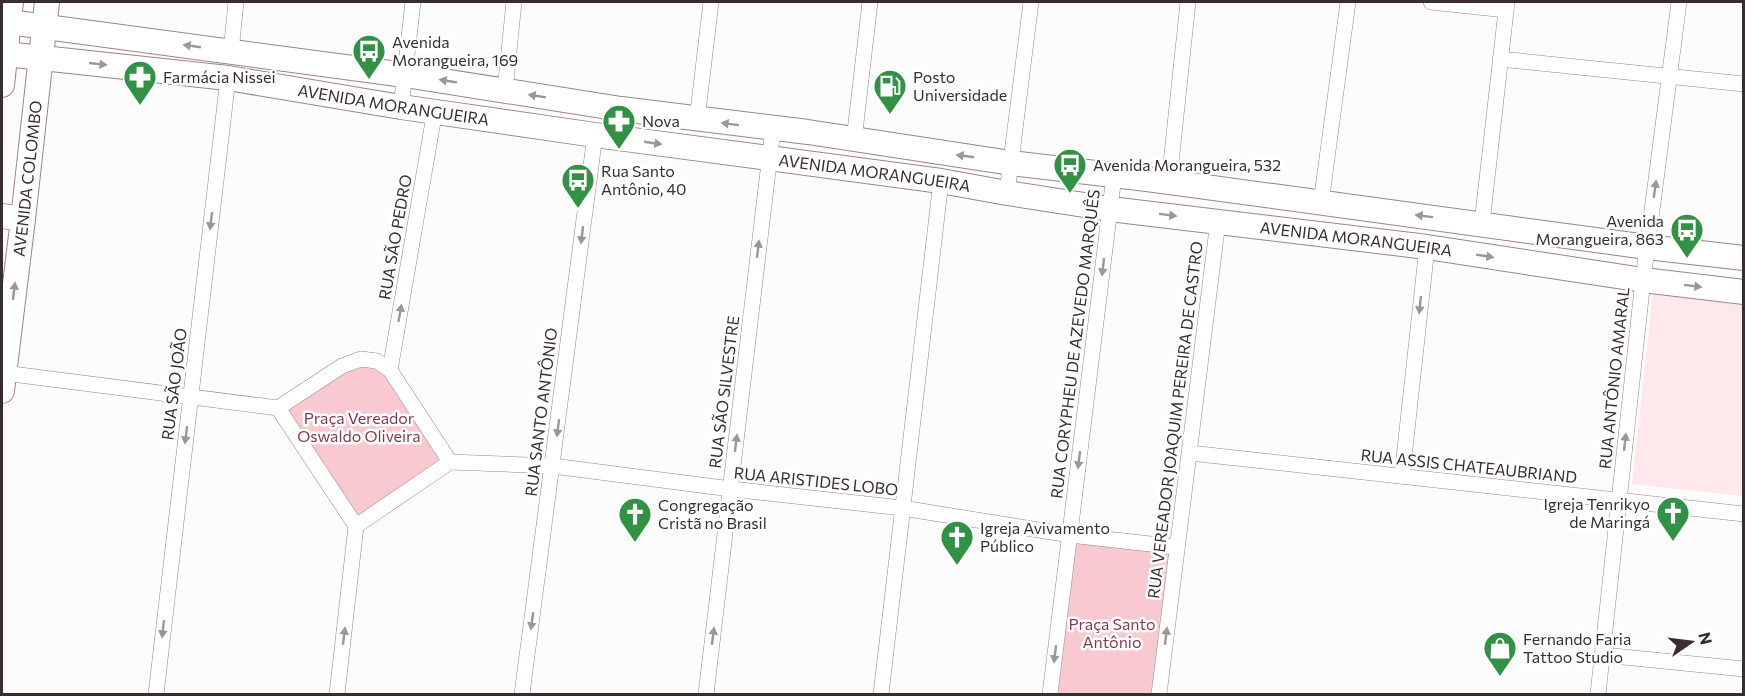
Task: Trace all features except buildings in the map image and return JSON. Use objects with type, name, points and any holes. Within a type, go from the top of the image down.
[{"type":"main road","name":"AVENIDA COLOMBO","points":[[2,382],[12,218],[40,57],[47,2]]},
{"type":"main road","name":"AVENIDA MORANGUEIRA","points":[[10,12],[44,26],[405,75],[697,120],[1743,258]]},
{"type":"main road","points":[[2,85],[10,12]]},
{"type":"main road","name":"AVENIDA MORANGUEIRA","points":[[5,54],[228,78],[401,107],[941,181],[1110,208],[1427,247],[1643,280],[1743,292]]},
{"type":"street","points":[[231,51],[236,2]]},
{"type":"street","points":[[401,107],[413,2]]},
{"type":"street","points":[[506,90],[514,2]]},
{"type":"street","points":[[697,120],[711,2]]},
{"type":"street","points":[[854,140],[870,2]]},
{"type":"street","points":[[1006,193],[1030,2]]},
{"type":"street","points":[[1169,182],[1188,2]]},
{"type":"street","points":[[1322,203],[1348,2]]},
{"type":"street","points":[[1431,2],[1506,6],[1482,223]]},
{"type":"street","name":"RUA ANTÔNIO AMARAL","points":[[1598,694],[1643,280],[1679,2]]},
{"type":"street","points":[[1500,59],[1743,84]]},
{"type":"street","name":"RUA SÃO JOÃO","points":[[156,694],[228,78]]},
{"type":"street","name":"RUA SÃO PEDRO","points":[[390,370],[435,110]]},
{"type":"street","name":"RUA SÃO SILVESTRE","points":[[706,694],[773,129]]},
{"type":"street","name":"RUA SANTO ANTÔNIO","points":[[522,694],[595,135]]},
{"type":"street","name":"RUA CORYPHEU DE AZEVEDO MARQUÊS","points":[[1050,694],[1114,176]]},
{"type":"street","points":[[881,694],[941,181]]},
{"type":"street","name":"RUA VEREADOR JOAQUIM PEREIRA DE CASTRO","points":[[1159,694],[1218,222]]},
{"type":"street","points":[[1402,476],[1427,247]]},
{"type":"street","points":[[2,382],[190,397],[278,408],[342,366],[361,359],[377,361],[390,370],[450,462],[356,526]]},
{"type":"street","points":[[278,408],[356,526],[337,694]]},
{"type":"street","name":"RUA ASSIS CHATEAUBRIAND","points":[[1190,453],[1743,514]]},
{"type":"street","name":"RUA ARISTIDES LOBO","points":[[450,462],[553,466],[902,508],[1070,535],[1177,547]]},
{"type":"street","points":[[1603,655],[1743,669]]},
{"type":"shaded area","points":[[1653,291],[1743,302],[1743,496],[1632,484]]},
{"type":"green space","name":"Praça Vereador Oswaldo Oliveira","points":[[377,361],[450,462],[356,526],[278,408],[342,366]]},
{"type":"green space","name":"Praça Santo Antônio","points":[[1070,535],[1177,547],[1159,694],[1050,694]]},
{"type":"place","name":"Avenida Morangueira, 169","points":[[369,80]]},
{"type":"place","name":"Farmácia Nissei","points":[[140,106]]},
{"type":"place","name":"Posto Universidade","points":[[890,115]]},
{"type":"place","name":"Nova","points":[[619,150]]},
{"type":"place","name":"Avenida Morangueira, 532","points":[[1070,194]]},
{"type":"place","name":"Rua Santo Antônio, 40","points":[[578,209]]},
{"type":"place","name":"Avenida Morangueira, 863","points":[[1687,259]]},
{"type":"place","name":"Igreja Tenrikyo de Maringá","points":[[1673,542]]},
{"type":"place","name":"Congregação Cristã no Brasil","points":[[635,543]]},
{"type":"place","name":"Igreja Avivamento Público","points":[[957,566]]},
{"type":"place","name":"Fernando Faria Tattoo Studio","points":[[1500,677]]}]
